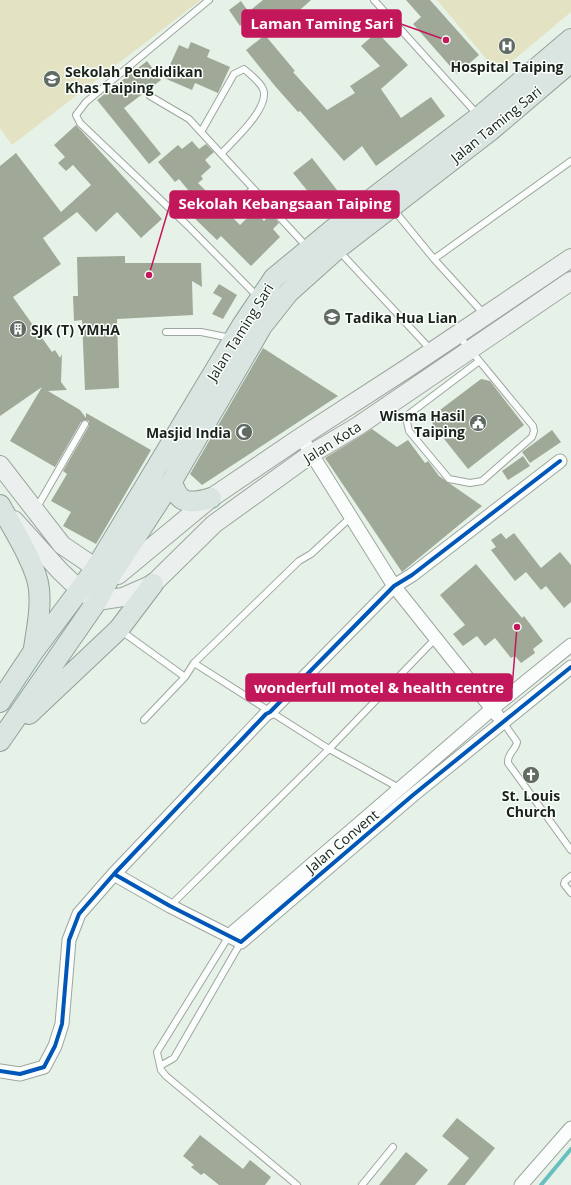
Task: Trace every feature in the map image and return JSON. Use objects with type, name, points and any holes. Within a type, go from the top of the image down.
[{"type":"main road","name":"Jalan Taming Sari","points":[[104,572],[172,481],[262,326],[289,292],[338,249],[391,207],[485,123],[571,39]]},
{"type":"main road","name":"Jalan Taming Sari","points":[[104,572],[235,339],[259,299],[274,278],[308,249],[485,123],[570,66]]},
{"type":"main road","name":"Jalan Kota","points":[[104,572],[118,575],[211,498],[571,258]]},
{"type":"main road","name":"Jalan Kota","points":[[97,601],[123,598],[153,584],[214,524],[311,454],[358,426],[407,404],[571,281]]},
{"type":"main road","points":[[0,465],[62,546],[104,572]]},
{"type":"main road","points":[[172,481],[175,493],[182,500],[198,502],[211,498]]},
{"type":"main road","points":[[0,505],[60,571],[80,590],[97,601]]},
{"type":"main road","points":[[0,505],[31,564],[39,588],[40,610],[33,652]]},
{"type":"main road","points":[[0,702],[33,652],[80,590],[104,572]]},
{"type":"main road","points":[[0,741],[97,601],[104,572]]},
{"type":"main road","points":[[0,745],[24,719],[118,637],[153,584]]},
{"type":"street","points":[[301,437],[394,586],[503,722]]},
{"type":"street","points":[[0,1071],[20,1074],[44,1067],[55,1046],[62,1024],[68,940],[79,914],[114,874],[261,719],[270,712],[394,586],[412,575],[560,462]]},
{"type":"street","name":"Jalan Convent","points":[[229,936],[492,709],[571,645]]},
{"type":"street","name":"Jalan Convent","points":[[241,942],[413,795],[571,668]]},
{"type":"street","points":[[114,874],[170,906],[241,942]]},
{"type":"street","points":[[521,1185],[571,1128]]},
{"type":"lane","points":[[209,0],[86,102],[76,115],[80,123],[187,225],[259,299]]},
{"type":"lane","points":[[374,0],[485,123]]},
{"type":"lane","points":[[201,132],[234,74],[244,69],[263,89],[264,100],[252,120],[221,154]]},
{"type":"lane","points":[[150,96],[189,119],[308,249]]},
{"type":"lane","points":[[434,259],[571,161]]},
{"type":"lane","points":[[230,210],[253,189]]},
{"type":"lane","points":[[391,207],[434,259],[485,315]]},
{"type":"lane","points":[[338,249],[432,351]]},
{"type":"lane","points":[[166,332],[201,332],[235,339]]},
{"type":"lane","points":[[407,404],[409,414],[407,422],[409,431],[449,479],[470,483],[482,480],[532,437],[534,431],[533,426],[473,356],[457,334]]},
{"type":"lane","points":[[36,511],[85,424]]},
{"type":"lane","points":[[144,720],[185,677],[194,663],[299,561],[311,554],[351,518]]},
{"type":"lane","points":[[118,637],[185,677]]},
{"type":"lane","points":[[170,906],[329,749],[436,638]]},
{"type":"lane","points":[[194,663],[329,749],[413,795]]},
{"type":"lane","points":[[24,719],[53,701]]},
{"type":"lane","points":[[503,722],[517,742],[517,745],[509,754],[508,763],[571,850]]},
{"type":"lane","points":[[571,876],[565,881],[564,884],[571,893]]},
{"type":"lane","points":[[229,936],[157,1052],[160,1066],[166,1076],[297,1185]]},
{"type":"lane","points":[[160,1066],[174,1058],[241,942]]},
{"type":"lane","points":[[362,1185],[393,1146]]},
{"type":"green space","name":"Sekolah Pendidikan Khas Taiping","points":[[0,0],[201,0],[12,145],[0,128]]},
{"type":"green space","name":"Hospital Taiping","points":[[437,0],[571,0],[571,12],[498,73]]},
{"type":"building","points":[[263,0],[311,0],[273,34],[252,9]]},
{"type":"building","points":[[406,0],[430,0],[479,55],[457,74],[413,24],[421,17]]},
{"type":"building","points":[[241,1],[252,17],[240,26],[229,10]]},
{"type":"building","points":[[377,32],[408,65],[381,89],[401,118],[431,97],[445,116],[376,166],[362,146],[344,161],[300,111],[298,112],[275,86],[246,50],[265,35],[295,71],[293,72],[327,110],[355,93],[350,86],[380,66],[361,46]]},
{"type":"building","points":[[191,42],[210,50],[207,57],[230,67],[218,93],[195,83],[192,90],[164,78],[179,45],[188,49]]},
{"type":"building","points":[[147,61],[161,80],[124,108],[161,154],[149,164],[97,100]]},
{"type":"building","points":[[76,125],[162,219],[141,238],[117,212],[96,232],[77,212],[43,238],[61,264],[13,297],[52,352],[55,350],[60,358],[62,354],[61,382],[67,390],[48,391],[80,410],[86,418],[86,413],[151,450],[96,544],[63,526],[71,512],[51,501],[67,474],[63,471],[89,426],[89,421],[85,420],[81,422],[55,467],[10,441],[42,387],[0,416],[0,166],[16,153],[61,212],[91,185],[73,165],[66,171],[58,163],[65,157],[54,145]]},
{"type":"building","points":[[192,141],[199,149],[206,144],[214,152],[205,160],[211,167],[201,176],[203,179],[198,183],[240,225],[254,211],[264,221],[271,214],[279,223],[273,229],[280,237],[251,266],[221,236],[217,240],[188,212],[198,202],[179,179],[175,182],[158,162],[178,145],[182,149]]},
{"type":"building","points":[[312,158],[337,190],[318,204],[293,173]]},
{"type":"building","points":[[125,256],[125,263],[201,263],[202,287],[192,281],[193,315],[117,319],[119,388],[85,390],[82,320],[74,321],[73,296],[78,296],[77,257]]},
{"type":"building","points":[[219,284],[237,295],[223,319],[212,314],[222,298],[213,293]]},
{"type":"building","name":"Masjid India","points":[[263,348],[338,396],[202,485],[190,474]]},
{"type":"building","name":"Wisma Hasil Taiping","points":[[481,379],[490,381],[524,425],[468,469],[433,425],[432,421],[436,413]]},
{"type":"building","points":[[372,429],[397,447],[408,440],[425,463],[428,461],[439,476],[482,506],[402,572],[325,458]]},
{"type":"building","points":[[552,430],[561,442],[530,463],[522,452]]},
{"type":"building","points":[[523,456],[530,466],[508,480],[502,471]]},
{"type":"building","points":[[501,533],[506,539],[514,533],[541,568],[560,552],[571,565],[571,602],[564,608],[546,586],[541,590],[526,572],[515,581],[491,550],[496,547],[491,540]]},
{"type":"building","points":[[476,564],[522,618],[524,616],[543,641],[533,649],[535,653],[521,663],[515,656],[511,658],[495,638],[485,646],[477,636],[463,646],[453,634],[465,625],[440,595]]},
{"type":"building","points":[[457,1118],[495,1148],[465,1185],[447,1185],[469,1158],[442,1136]]},
{"type":"building","points":[[200,1135],[243,1169],[250,1160],[271,1177],[265,1185],[219,1185],[204,1173],[201,1175],[191,1167],[194,1165],[183,1156]]},
{"type":"building","points":[[406,1152],[428,1170],[415,1185],[379,1185]]},
{"type":"waterway","points":[[541,1185],[571,1149]]},
{"type":"cycle path","points":[[0,1071],[20,1074],[44,1067],[55,1046],[62,1024],[69,940],[79,914],[114,874],[266,714],[270,712],[394,586],[412,575],[560,461]]},
{"type":"cycle path","points":[[114,874],[170,906],[241,942],[413,795],[571,667]]},
{"type":"place","name":"Laman Taming Sari","points":[[446,40]]},
{"type":"place","name":"Hospital Taiping","points":[[507,46]]},
{"type":"place","name":"Sekolah Pendidikan Khas Taiping","points":[[52,79]]},
{"type":"place","name":"Sekolah Kebangsaan Taiping","points":[[149,275]]},
{"type":"place","name":"Tadika Hua Lian","points":[[332,317]]},
{"type":"place","name":"SJK (T) YMHA","points":[[18,329]]},
{"type":"place","name":"Wisma Hasil Taiping","points":[[478,423]]},
{"type":"place","name":"Masjid India","points":[[244,432]]},
{"type":"place","name":"wonderfull motel & health centre","points":[[517,627]]},
{"type":"place","name":"St. Louis Church","points":[[531,775]]}]
